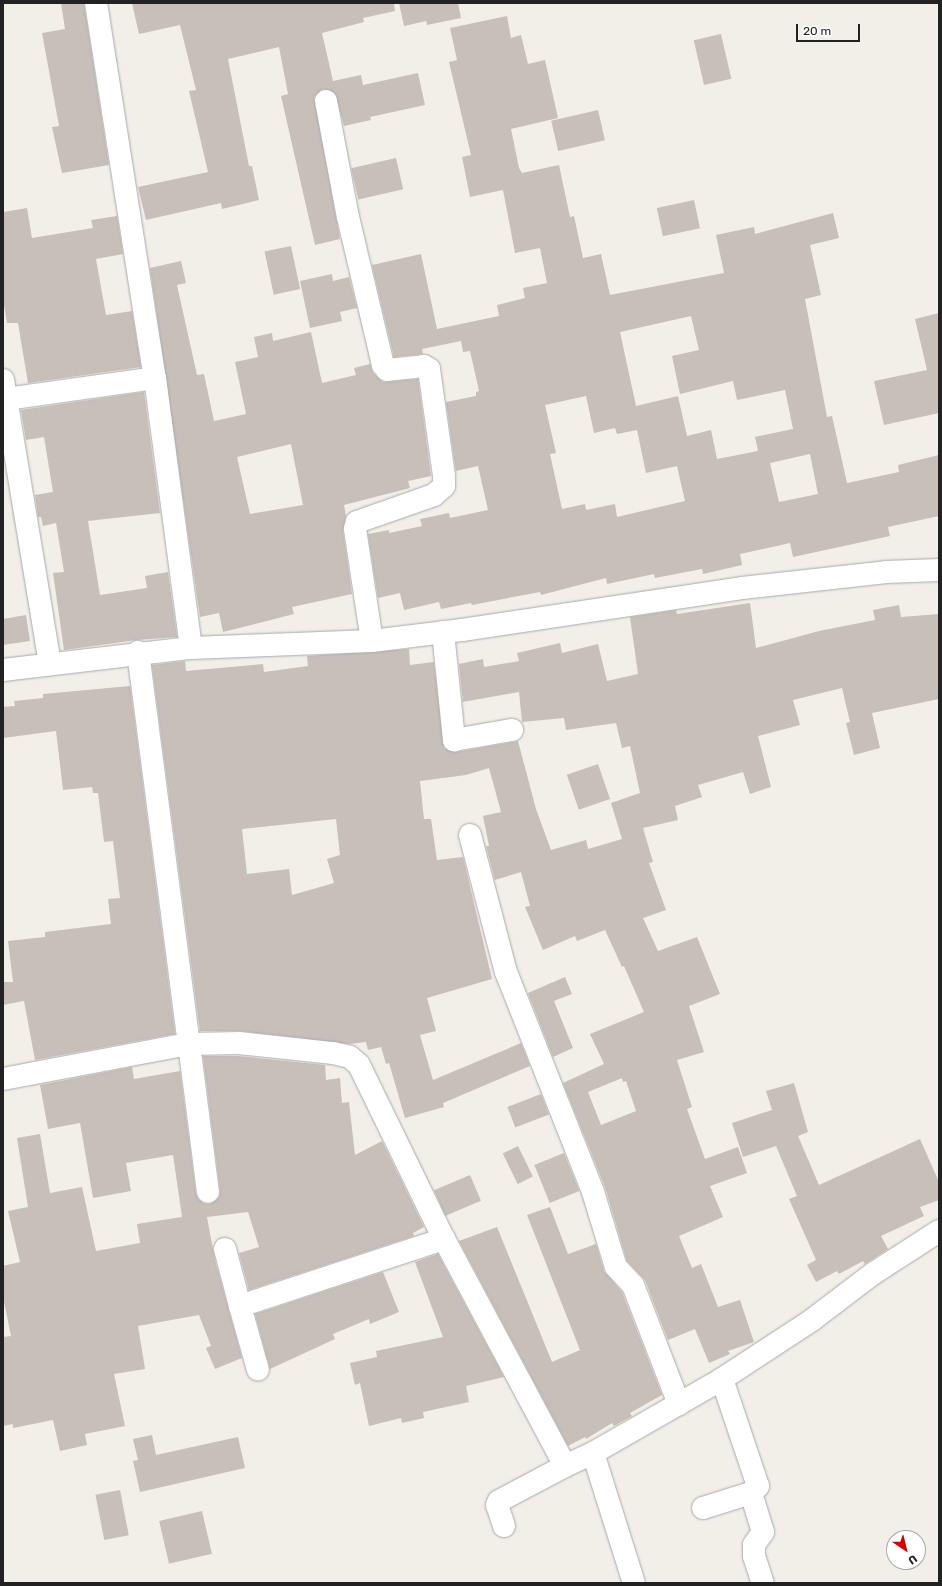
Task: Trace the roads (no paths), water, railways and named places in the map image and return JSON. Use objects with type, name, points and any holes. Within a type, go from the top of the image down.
[{"type":"street","points":[[96,3],[155,378],[191,648]]},
{"type":"street","points":[[326,101],[348,217],[383,365],[387,370],[426,366],[429,369],[444,476],[444,486],[434,495],[357,522],[355,529],[372,641]]},
{"type":"street","points":[[50,664],[5,389],[155,378]]},
{"type":"street","points":[[3,670],[138,652],[191,648],[372,641],[742,588],[886,572],[939,570]]},
{"type":"street","points":[[443,632],[454,740],[512,730]]},
{"type":"street","points":[[138,652],[208,1192]]},
{"type":"street","points":[[470,835],[506,972],[588,1177],[616,1267],[633,1285],[679,1404]]},
{"type":"street","points":[[3,1079],[189,1044],[239,1043],[333,1053],[354,1060],[367,1076],[444,1239],[565,1466]]},
{"type":"street","points":[[504,1526],[497,1505],[499,1501],[593,1453],[722,1379],[812,1320],[874,1272],[939,1231]]},
{"type":"street","points":[[240,1306],[444,1239]]},
{"type":"street","points":[[225,1250],[258,1370]]},
{"type":"street","points":[[703,1508],[751,1493],[758,1486],[722,1379]]},
{"type":"street","points":[[593,1453],[634,1583]]},
{"type":"street","points":[[751,1493],[763,1532],[754,1545],[754,1556],[763,1583]]}]
